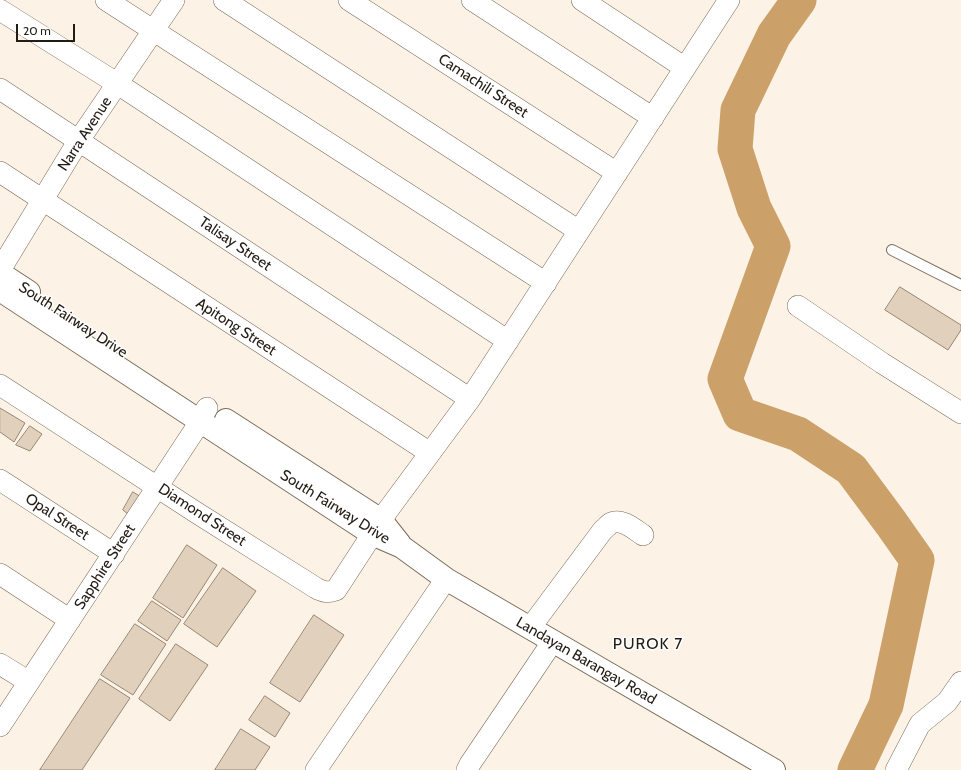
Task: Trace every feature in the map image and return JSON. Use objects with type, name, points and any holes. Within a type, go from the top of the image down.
[{"type":"street","points":[[106,0],[546,283]]},
{"type":"street","name":"Narra Avenue","points":[[0,271],[79,140],[174,0]]},
{"type":"street","points":[[224,0],[579,231]]},
{"type":"street","name":"Camachili Street","points":[[349,0],[617,173]]},
{"type":"street","points":[[472,0],[653,118]]},
{"type":"street","points":[[582,0],[685,68]]},
{"type":"street","name":"Diamond Street","points":[[0,385],[323,592],[336,590],[377,527],[470,399],[685,68],[721,3]]},
{"type":"street","points":[[0,10],[118,84],[508,340]]},
{"type":"street","name":"Talisay Street","points":[[0,89],[470,399]]},
{"type":"street","name":"Apitong Street","points":[[0,172],[430,453]]},
{"type":"street","name":"South Fairway Drive","points":[[0,271],[204,414]]},
{"type":"street","name":"South Fairway Drive","points":[[0,290],[204,414],[377,527],[402,547]]},
{"type":"street","points":[[798,306],[882,364],[961,413]]},
{"type":"street","name":"Sapphire Street","points":[[0,726],[158,487],[204,414]]},
{"type":"street","name":"Opal Street","points":[[0,480],[114,554]]},
{"type":"street","points":[[530,628],[603,530],[611,523],[619,522],[628,525],[643,535]]},
{"type":"street","name":"Landayan Barangay Road","points":[[402,547],[446,579],[774,770]]},
{"type":"street","points":[[0,574],[70,620]]},
{"type":"street","points":[[316,770],[446,579]]},
{"type":"street","points":[[467,770],[553,641]]},
{"type":"street","points":[[0,664],[29,682]]},
{"type":"street","points":[[896,770],[920,724],[954,704],[961,682]]},
{"type":"lane","points":[[892,250],[961,285]]},
{"type":"building","points":[[900,287],[961,325],[961,330],[948,350],[885,310]]},
{"type":"building","points":[[0,408],[25,423],[14,442],[0,432]]},
{"type":"building","points":[[30,426],[42,434],[30,451],[16,445]]},
{"type":"building","points":[[133,492],[146,500],[134,519],[123,510]]},
{"type":"building","points":[[187,545],[217,565],[183,618],[153,598]]},
{"type":"building","points":[[223,568],[256,591],[217,647],[184,624]]},
{"type":"building","points":[[152,601],[181,620],[167,641],[138,621]]},
{"type":"building","points":[[314,615],[344,635],[300,702],[270,683]]},
{"type":"building","points":[[135,624],[166,644],[133,695],[101,675]]},
{"type":"building","points":[[176,644],[208,665],[170,721],[139,699]]},
{"type":"building","points":[[100,679],[130,698],[82,770],[40,770]]},
{"type":"building","points":[[265,696],[290,713],[275,737],[249,720]]},
{"type":"building","points":[[241,729],[270,747],[255,770],[215,770]]},
{"type":"waterway","points":[[799,0],[774,35],[738,110],[735,149],[754,208],[773,246],[725,379],[740,414],[798,434],[851,469],[917,560],[886,705],[855,770]]},
{"type":"district","name":"PUROK 7","points":[[648,644]]}]
